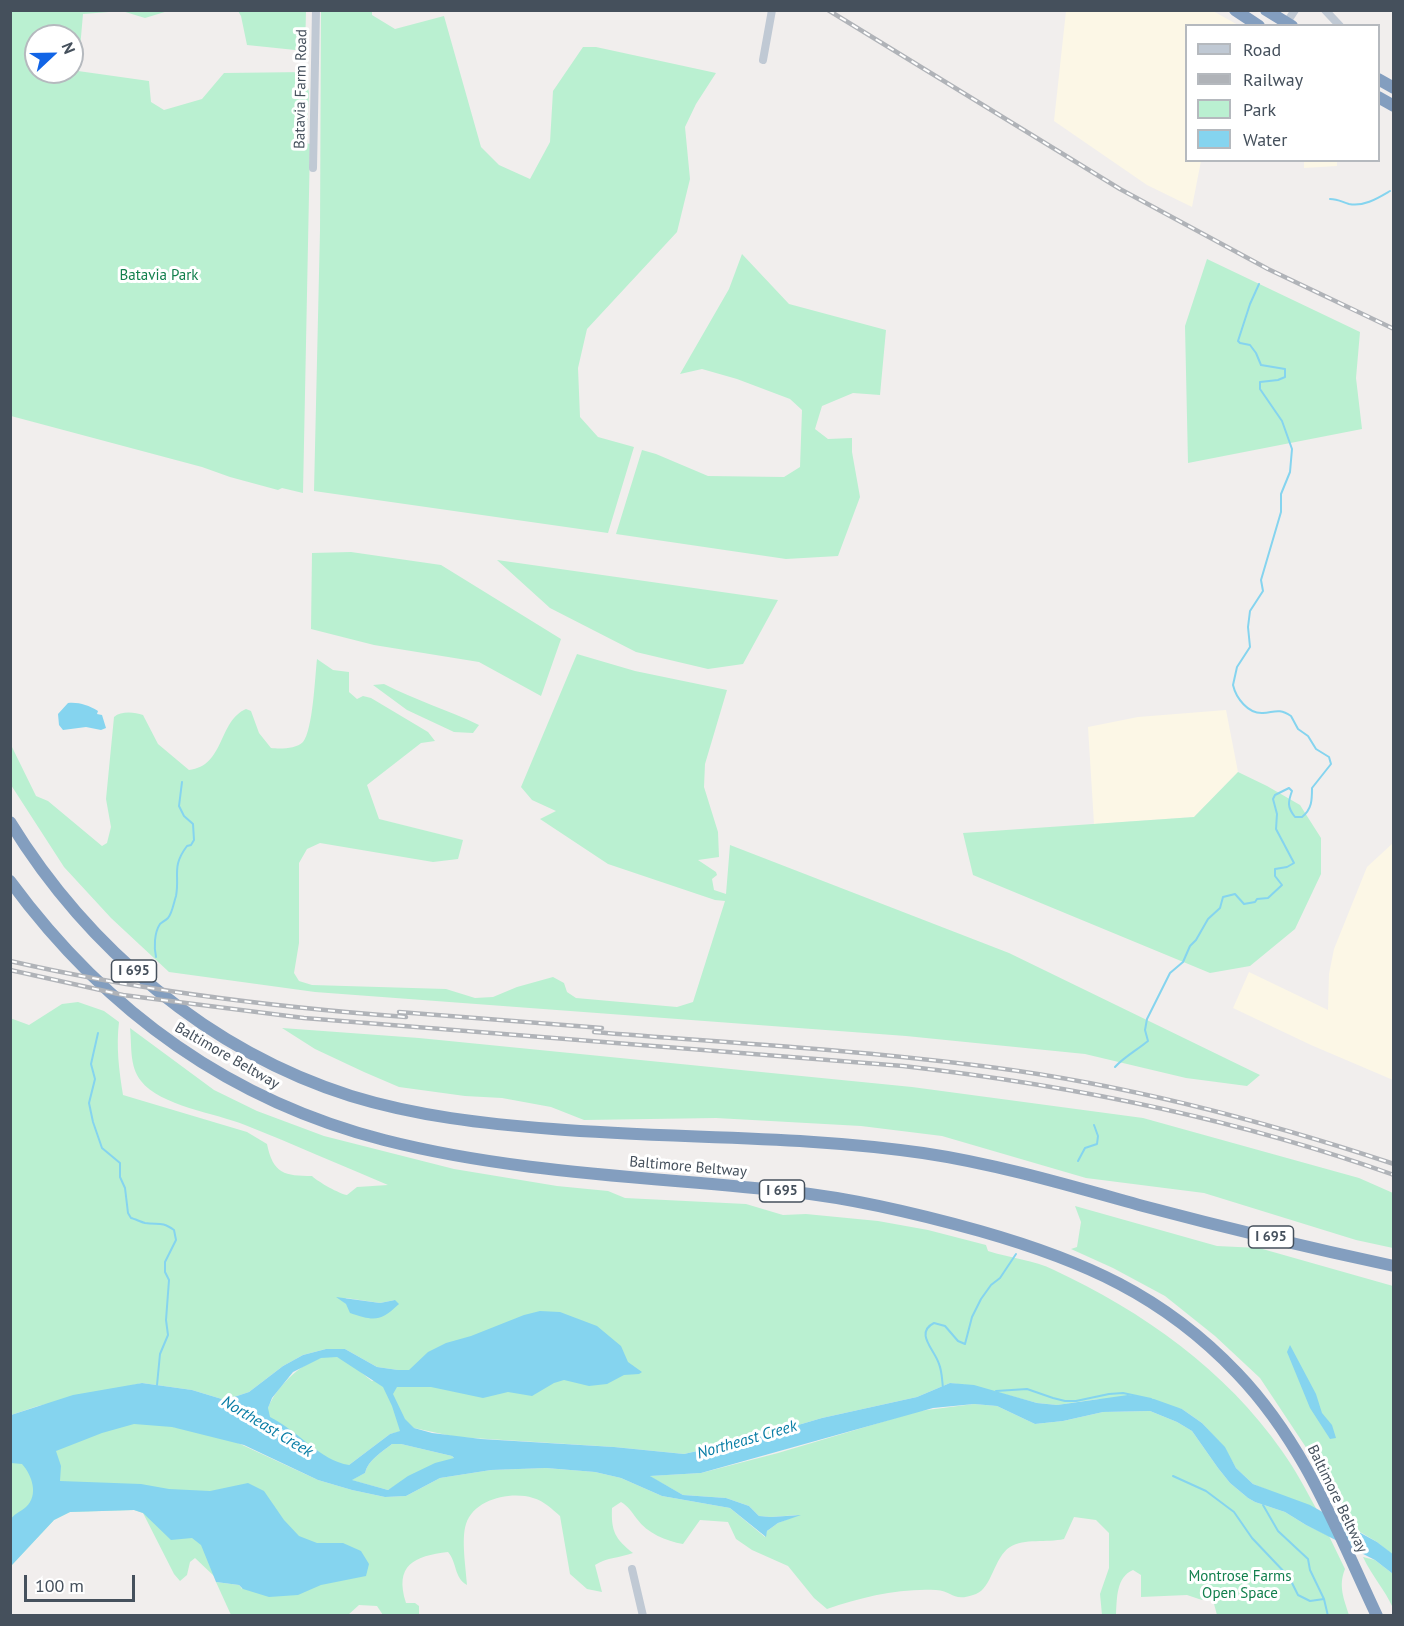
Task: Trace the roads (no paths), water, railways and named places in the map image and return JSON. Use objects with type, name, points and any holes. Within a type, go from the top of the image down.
[{"type":"highway","points":[[1235,10],[1256,24]]},
{"type":"highway","points":[[1266,10],[1288,24]]},
{"type":"highway","points":[[1380,80],[1394,88]]},
{"type":"highway","points":[[1380,99],[1394,106]]},
{"type":"highway","name":"Baltimore Beltway","points":[[10,822],[38,865],[62,896],[122,961],[177,1005],[217,1033],[282,1068],[320,1085],[392,1106],[487,1123],[554,1129],[884,1147],[957,1158],[1394,1266]]},
{"type":"highway","name":"Baltimore Beltway","points":[[10,881],[33,912],[94,980],[155,1032],[225,1076],[263,1096],[310,1116],[382,1140],[434,1151],[548,1168],[840,1198],[941,1221],[1053,1253],[1114,1279],[1144,1297],[1194,1333],[1254,1390],[1283,1429],[1310,1473],[1375,1616]]},
{"type":"highway","points":[[1149,1207],[1394,1274]]},
{"type":"street","name":"Batavia Farm Road","points":[[313,168],[316,10]]},
{"type":"street","points":[[763,60],[772,10]]},
{"type":"street","points":[[1288,24],[1295,10]]},
{"type":"street","points":[[1325,10],[1338,24]]},
{"type":"street","points":[[632,1569],[643,1616]]},
{"type":"water","points":[[68,703],[83,704],[98,711],[97,714],[102,715],[106,728],[101,730],[86,727],[63,730],[59,725],[58,714]]},
{"type":"water","points":[[336,1297],[380,1303],[395,1300],[399,1304],[381,1317],[365,1318],[350,1313],[346,1304]]},
{"type":"water","points":[[540,1311],[560,1312],[597,1326],[621,1346],[628,1362],[642,1372],[624,1375],[607,1384],[589,1386],[564,1380],[532,1396],[508,1392],[483,1398],[431,1387],[397,1387],[393,1394],[405,1419],[414,1428],[432,1433],[481,1439],[614,1447],[684,1454],[747,1440],[822,1418],[917,1397],[950,1383],[974,1385],[1037,1403],[1057,1405],[1128,1395],[1154,1399],[1182,1409],[1202,1423],[1225,1447],[1236,1468],[1253,1484],[1310,1505],[1377,1542],[1394,1555],[1393,1574],[1375,1560],[1285,1512],[1248,1498],[1230,1483],[1192,1431],[1150,1411],[1103,1412],[1063,1421],[1035,1424],[997,1406],[974,1404],[933,1408],[701,1473],[650,1476],[683,1495],[726,1498],[749,1506],[759,1516],[801,1515],[778,1523],[767,1531],[766,1537],[730,1508],[662,1496],[621,1478],[595,1472],[546,1468],[491,1470],[440,1478],[406,1496],[385,1497],[318,1480],[244,1445],[172,1427],[134,1424],[102,1433],[56,1451],[61,1466],[60,1481],[141,1484],[169,1489],[210,1491],[248,1483],[264,1491],[284,1520],[299,1536],[317,1543],[343,1543],[361,1551],[369,1564],[366,1576],[321,1585],[298,1595],[269,1597],[243,1589],[239,1585],[216,1582],[201,1545],[192,1538],[171,1540],[143,1513],[134,1510],[70,1512],[54,1520],[11,1566],[11,1519],[30,1502],[33,1485],[22,1464],[11,1463],[11,1415],[73,1395],[142,1383],[192,1390],[225,1400],[249,1392],[283,1366],[303,1355],[326,1349],[345,1349],[377,1367],[409,1370],[428,1352],[446,1343],[471,1336]],"holes":[[[337,1357],[383,1387],[400,1431],[390,1434],[349,1465],[329,1458],[270,1417],[268,1408],[272,1398],[293,1372],[321,1358]],[[392,1444],[401,1444],[454,1458],[435,1463],[408,1476],[388,1490],[352,1480],[365,1473],[372,1460]]]},
{"type":"water","points":[[1290,1345],[1316,1394],[1322,1413],[1332,1425],[1336,1438],[1330,1439],[1310,1408],[1287,1352]]},
{"type":"waterway","points":[[1330,199],[1355,205],[1371,201],[1390,191]]},
{"type":"waterway","points":[[1115,1067],[1148,1041],[1145,1030],[1147,1019],[1170,973],[1183,962],[1190,946],[1208,919],[1220,908],[1223,897],[1235,894],[1244,904],[1255,902],[1257,899],[1268,898],[1282,885],[1275,876],[1275,869],[1294,863],[1276,829],[1277,814],[1273,799],[1275,795],[1289,788],[1292,791],[1289,807],[1295,817],[1302,817],[1310,807],[1312,788],[1331,764],[1329,757],[1316,749],[1308,736],[1298,729],[1291,716],[1280,711],[1263,713],[1252,711],[1240,700],[1233,685],[1237,667],[1250,647],[1248,627],[1250,611],[1263,591],[1261,580],[1281,512],[1281,494],[1290,472],[1292,449],[1282,421],[1260,389],[1260,382],[1285,377],[1285,369],[1261,365],[1250,345],[1238,341],[1259,284]]},
{"type":"waterway","points":[[156,957],[157,932],[160,924],[172,911],[176,896],[179,860],[187,846],[191,845],[194,840],[193,824],[184,816],[179,806],[182,782]]},
{"type":"waterway","points":[[98,1033],[91,1064],[95,1079],[89,1103],[102,1148],[120,1163],[120,1177],[125,1188],[128,1213],[131,1218],[145,1223],[166,1225],[174,1230],[176,1240],[165,1262],[165,1272],[169,1280],[166,1320],[168,1335],[160,1354],[157,1385]]},
{"type":"waterway","points":[[1078,1161],[1085,1148],[1097,1144],[1098,1136],[1094,1125]]},
{"type":"waterway","points":[[943,1388],[940,1367],[926,1337],[928,1327],[934,1323],[945,1326],[958,1341],[965,1344],[972,1317],[981,1299],[991,1285],[1000,1278],[1016,1254]]},
{"type":"waterway","name":"Northeast Creek","points":[[996,1391],[1027,1389],[1065,1401],[1123,1393],[1151,1399]]},
{"type":"waterway","points":[[1173,1476],[1206,1491],[1234,1512],[1252,1538],[1289,1577],[1298,1595],[1310,1601],[1324,1599]]},
{"type":"waterway","points":[[1263,1505],[1278,1531],[1308,1559],[1310,1570],[1324,1599],[1328,1616]]},
{"type":"railway","points":[[828,10],[1120,189],[1268,269],[1394,329]]},
{"type":"railway","points":[[10,961],[108,981],[207,996],[406,1017]]},
{"type":"railway","points":[[10,970],[123,995],[304,1018],[903,1066],[1028,1083],[1212,1120],[1394,1175]]},
{"type":"railway","points":[[399,1012],[602,1028]]},
{"type":"railway","points":[[594,1032],[897,1056],[1047,1076],[1148,1095],[1247,1119],[1394,1164]]},
{"type":"park label","name":"Batavia Park","points":[[159,276]]},
{"type":"park label","name":"Montrose Farms Open Space","points":[[1240,1586]]}]
